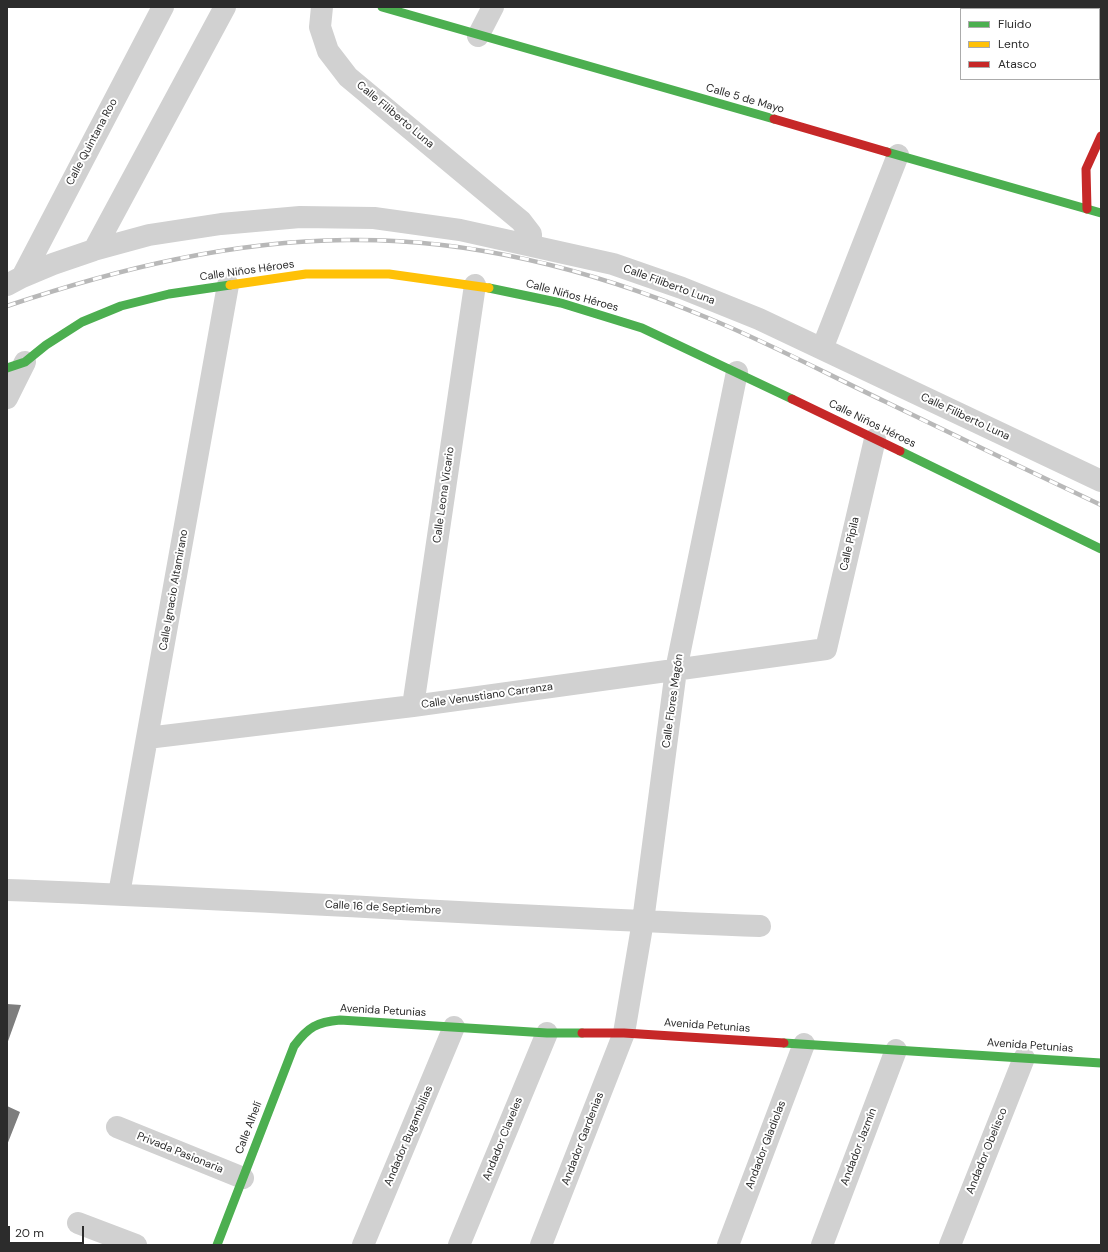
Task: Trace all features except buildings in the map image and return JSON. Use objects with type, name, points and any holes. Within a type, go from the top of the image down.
[{"type":"street","name":"Calle Quintana Roo","points":[[14,281],[163,7]]},
{"type":"street","points":[[94,250],[225,7]]},
{"type":"street","name":"Calle Filiberto Luna","points":[[322,7],[320,27],[328,52],[348,77],[522,221],[531,234],[531,245],[612,264],[682,288],[758,319],[1101,481]]},
{"type":"street","name":"Calle 5 de Mayo","points":[[382,7],[478,36],[1101,213]]},
{"type":"street","points":[[478,36],[493,7]]},
{"type":"street","points":[[1088,209],[1086,169],[1099,145]]},
{"type":"street","points":[[822,349],[898,155]]},
{"type":"street","points":[[1088,209],[1096,201]]},
{"type":"street","points":[[14,281],[53,264],[94,250],[149,235],[221,224],[300,217],[374,218],[460,230],[531,245]]},
{"type":"street","name":"Calle Niños Héroes","points":[[16,365],[82,322],[121,306],[169,294],[306,274],[388,274],[475,285],[561,304],[642,328],[737,372],[1101,549]]},
{"type":"street","name":"Calle Ignacio Altamirano","points":[[119,894],[228,285]]},
{"type":"street","name":"Calle Leona Vicario","points":[[413,706],[475,285]]},
{"type":"street","points":[[7,398],[16,365]]},
{"type":"street","name":"Calle Flores Magón","points":[[624,1033],[643,922],[676,670],[737,372]]},
{"type":"street","name":"Calle Pípila","points":[[826,649],[875,439]]},
{"type":"street","name":"Calle Venustiano Carranza","points":[[147,738],[413,706],[826,649]]},
{"type":"street","name":"Calle 16 de Septiembre","points":[[7,890],[119,894],[643,922],[760,926]]},
{"type":"street","name":"Avenida Petunias","points":[[312,1025],[325,1021],[340,1020],[547,1033],[624,1033],[1101,1062]]},
{"type":"street","name":"Calle Alhelí","points":[[217,1245],[294,1046],[302,1034],[312,1025]]},
{"type":"street","name":"Andador Bugambilias","points":[[363,1245],[454,1028]]},
{"type":"street","name":"Andador Claveles","points":[[460,1245],[547,1033]]},
{"type":"street","name":"Andador Gardenias","points":[[541,1245],[624,1033]]},
{"type":"street","name":"Andador Gladiolas","points":[[728,1245],[804,1044]]},
{"type":"street","name":"Andador Jazmín","points":[[822,1245],[896,1050]]},
{"type":"street","name":"Andador Obelisco","points":[[950,1245],[1024,1058]]},
{"type":"street","name":"Privada Pasionaria","points":[[117,1127],[242,1178]]},
{"type":"street","points":[[78,1223],[136,1245]]},
{"type":"railway","points":[[7,306],[90,280],[132,269],[217,252],[260,246],[347,240],[394,241],[486,251],[531,260],[621,285],[708,318],[776,348],[1101,505]]},
{"type":"traffic: fast","points":[[382,7],[774,119]]},
{"type":"traffic: fast","points":[[887,152],[1101,213]]},
{"type":"traffic: fast","points":[[7,368],[25,362],[46,345],[82,322],[121,306],[169,294],[230,285]]},
{"type":"traffic: fast","points":[[489,288],[561,303],[642,328],[792,399]]},
{"type":"traffic: fast","points":[[900,451],[1101,549]]},
{"type":"traffic: fast","points":[[217,1245],[294,1046],[304,1034],[319,1024],[340,1020],[547,1033],[582,1033]]},
{"type":"traffic: fast","points":[[784,1043],[1101,1063]]},
{"type":"traffic: slow","points":[[230,285],[306,274],[389,274],[489,288]]},
{"type":"traffic: jam","points":[[774,119],[887,152]]},
{"type":"traffic: jam","points":[[1087,209],[1086,169],[1101,136]]},
{"type":"traffic: jam","points":[[792,399],[900,451]]},
{"type":"traffic: jam","points":[[582,1033],[624,1033],[784,1043]]}]
